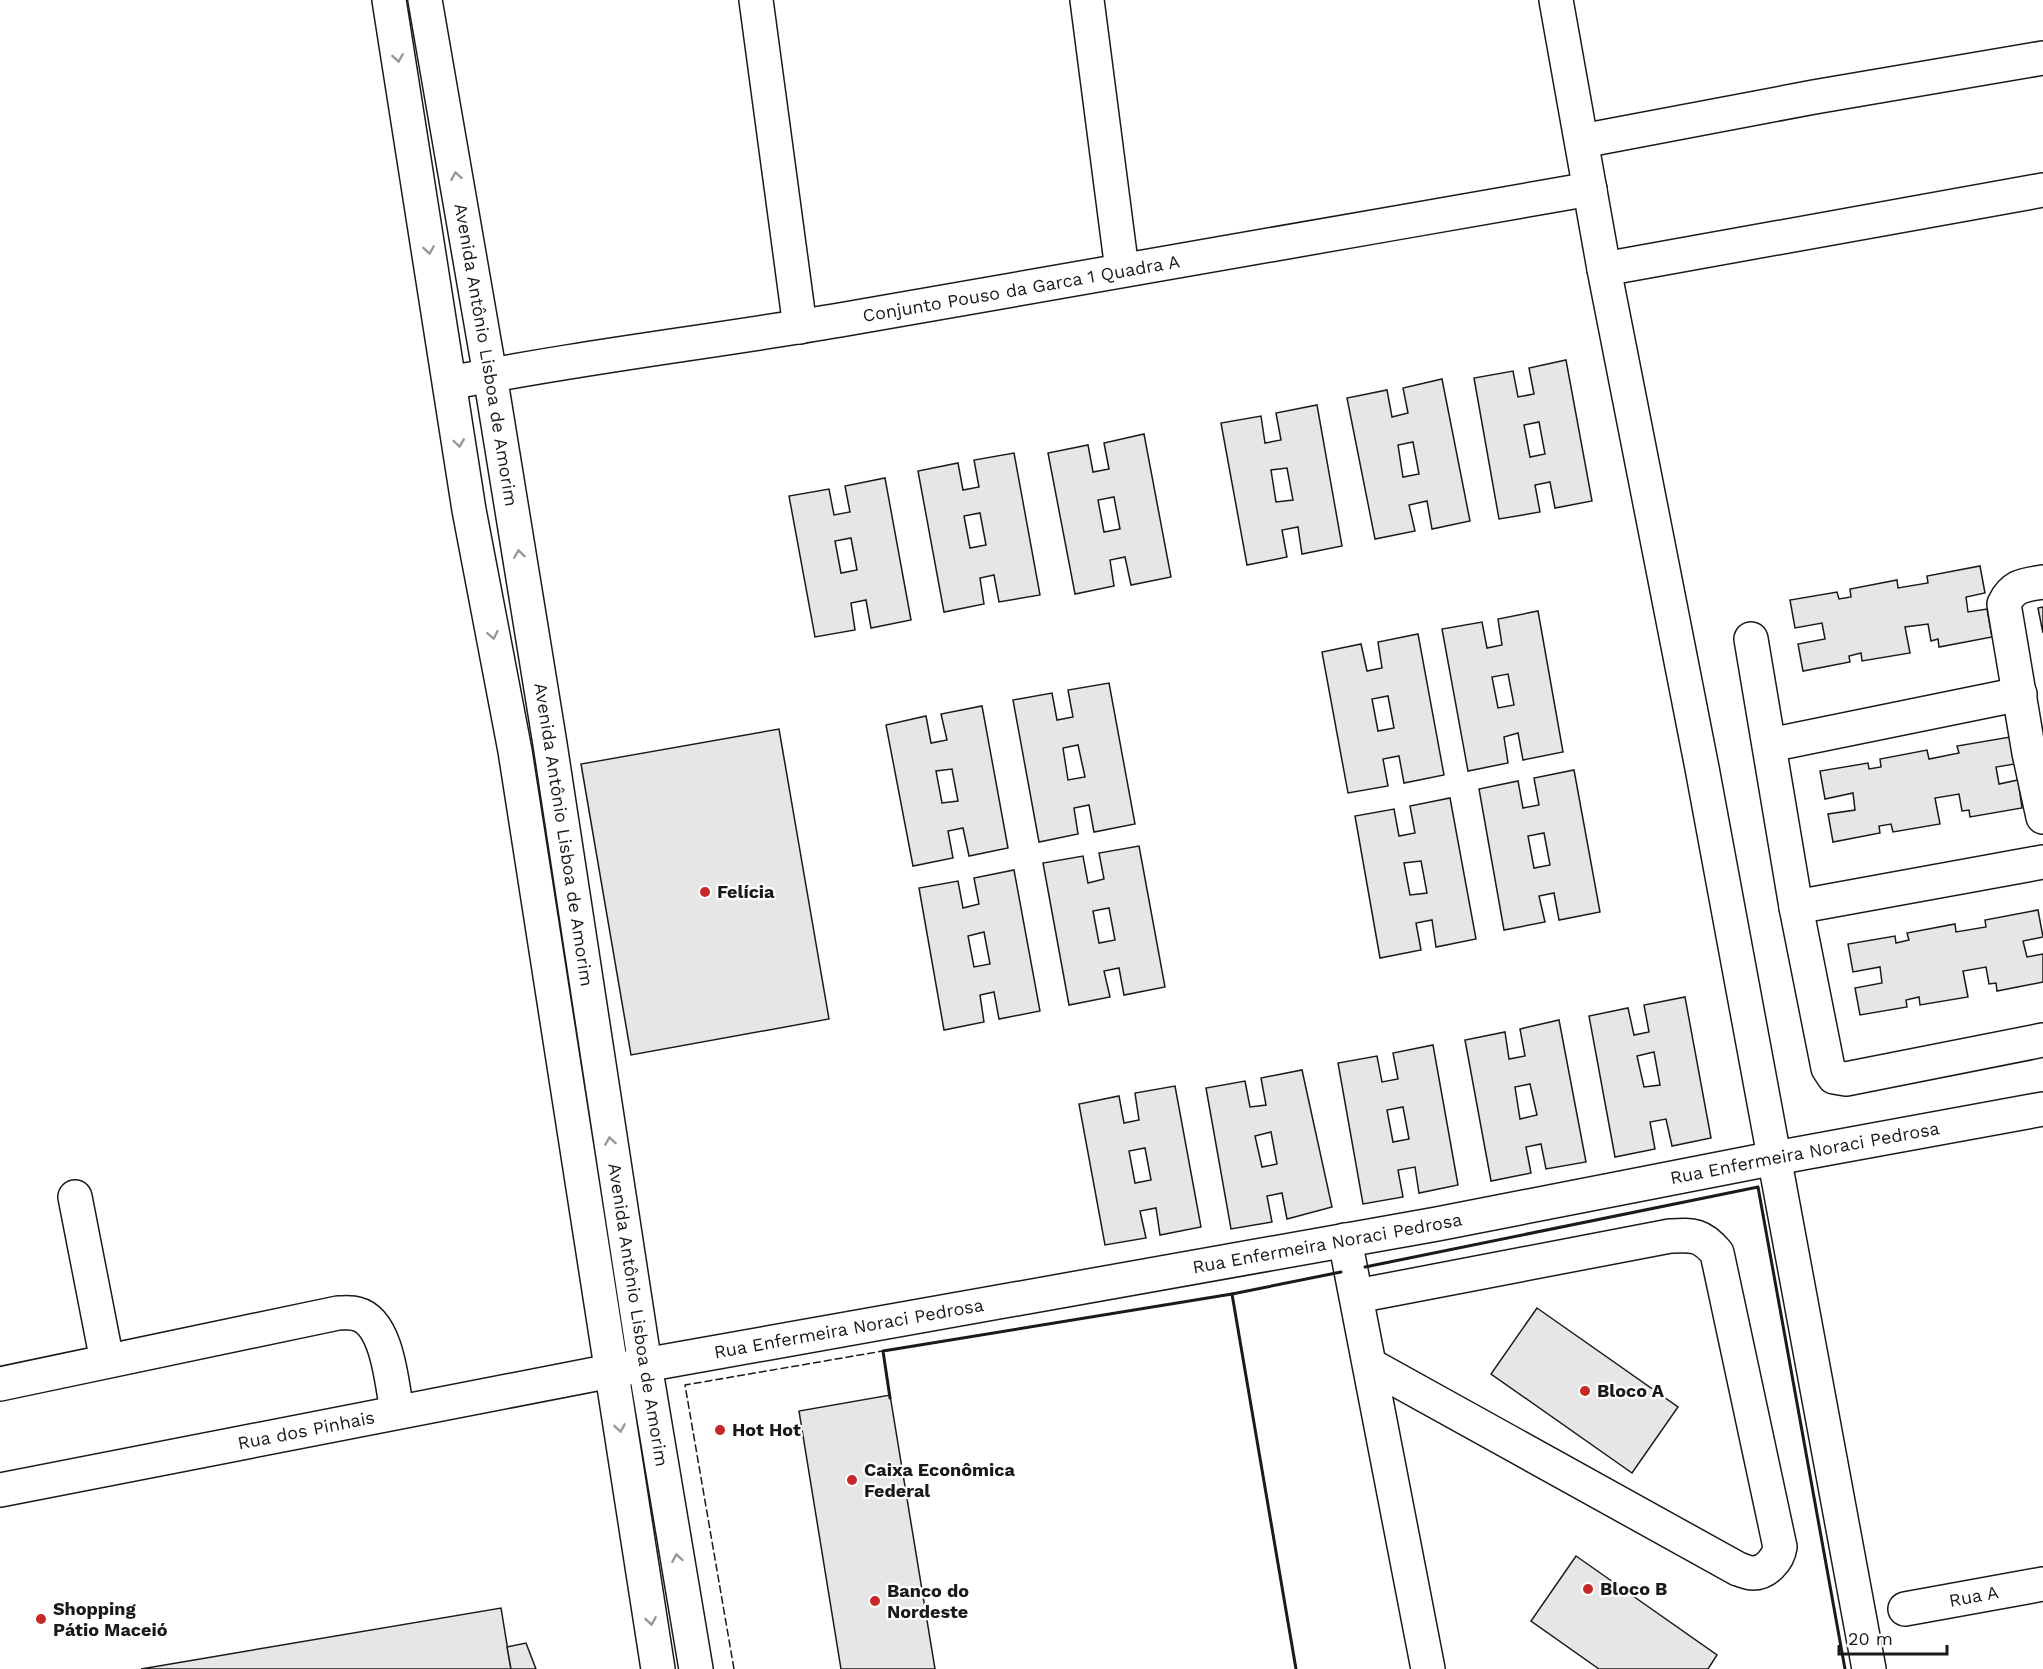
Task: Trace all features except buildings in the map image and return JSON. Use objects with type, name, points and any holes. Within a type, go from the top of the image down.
[{"type":"street","name":"Avenida Antônio Lisboa de Amorim","points":[[389,0],[469,510],[515,751],[658,1669]]},
{"type":"street","name":"Avenida Antônio Lisboa de Amorim","points":[[425,0],[490,375],[550,744],[645,1365],[696,1669]]},
{"type":"street","points":[[756,0],[800,327]]},
{"type":"street","points":[[1087,0],[1122,270]]},
{"type":"street","points":[[1556,0],[1604,269],[1702,768],[1869,1669]]},
{"type":"street","points":[[1582,141],[1814,97],[2043,58]]},
{"type":"street","name":"Conjunto Pouso da Garca 1 Quadra A","points":[[450,383],[800,327],[1590,189]]},
{"type":"street","points":[[1604,269],[2043,190]]},
{"type":"street","points":[[2043,582],[2022,585],[2009,593],[2004,604],[2020,694],[2036,751],[2043,817]]},
{"type":"street","points":[[1751,639],[1796,906],[1828,1068],[1834,1077],[1846,1079],[2043,1040]]},
{"type":"street","points":[[1770,745],[2020,694]]},
{"type":"street","points":[[515,751],[550,744]]},
{"type":"street","points":[[1796,906],[2043,862]]},
{"type":"street","name":"Rua Enfermeira Noraci Pedrosa","points":[[611,1371],[1345,1240],[2043,1109]]},
{"type":"street","points":[[75,1197],[107,1361]]},
{"type":"street","points":[[1357,1296],[1670,1236],[1693,1235],[1707,1241],[1717,1253],[1780,1547],[1779,1556],[1770,1566],[1754,1573],[1738,1569],[1370,1365]]},
{"type":"street","points":[[1345,1240],[1428,1669]]},
{"type":"street","points":[[0,1384],[338,1313],[358,1314],[374,1324],[383,1342],[398,1412]]},
{"type":"street","name":"Rua dos Pinhais","points":[[0,1490],[611,1371]]},
{"type":"street","name":"Rua A","points":[[1905,1609],[2043,1584]]},
{"type":"fence","points":[[734,1669],[685,1385],[883,1351]]},
{"type":"wall","points":[[1365,1267],[1758,1187],[1845,1669]]},
{"type":"wall","points":[[1296,1669],[1232,1294],[1341,1272]]},
{"type":"wall","points":[[890,1398],[883,1351],[1232,1294]]},
{"type":"place","name":"Felícia","points":[[705,892]]},
{"type":"place","name":"Bloco A","points":[[1585,1391]]},
{"type":"place","name":"Hot Hot","points":[[720,1430]]},
{"type":"place","name":"Caixa Econômica Federal","points":[[852,1480]]},
{"type":"place","name":"Bloco B","points":[[1588,1589]]},
{"type":"place","name":"Banco do Nordeste","points":[[875,1601]]},
{"type":"place","name":"Shopping Pátio Maceió","points":[[41,1619]]}]
